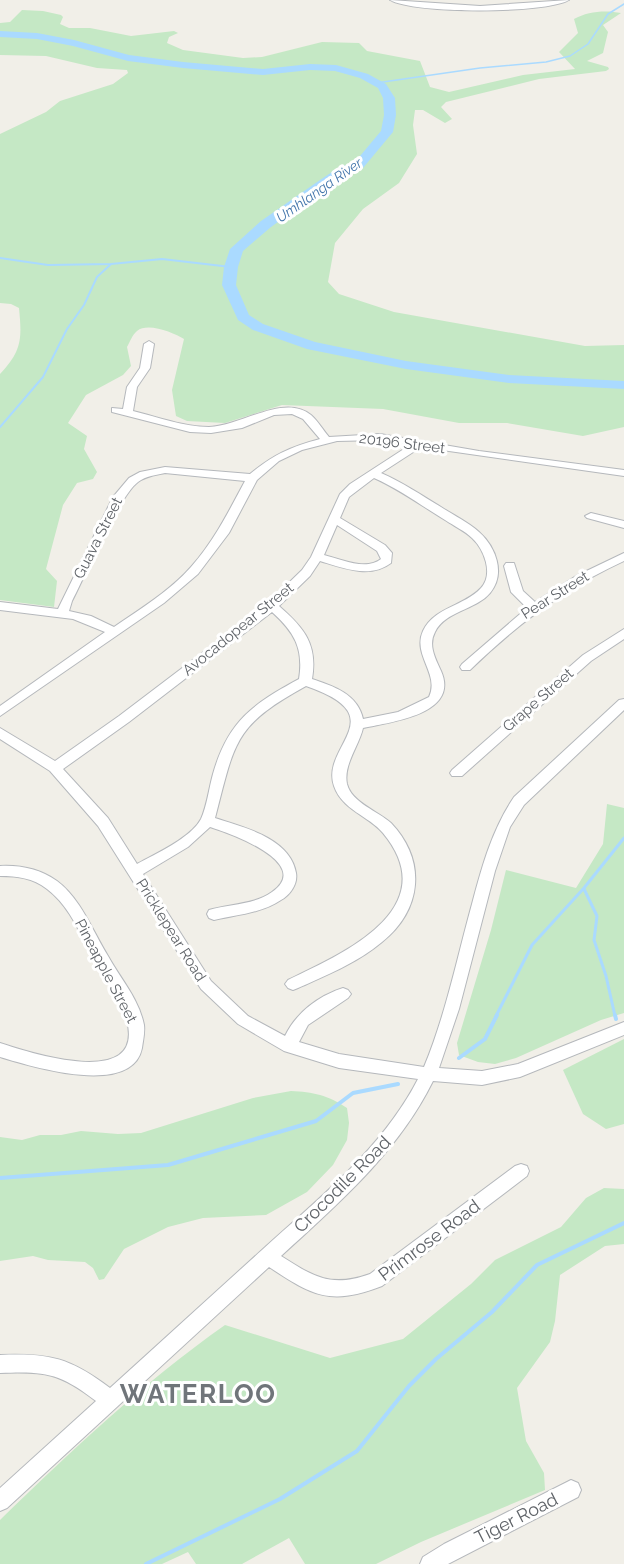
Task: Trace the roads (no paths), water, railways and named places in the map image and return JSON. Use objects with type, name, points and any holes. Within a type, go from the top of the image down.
[{"type":"street","points":[[394,0],[462,7],[537,5],[565,0]]},
{"type":"street","points":[[148,344],[145,368],[132,387],[122,412],[190,429],[211,430],[238,426],[280,410],[293,411],[307,417],[326,440]]},
{"type":"street","name":"20196 Street","points":[[0,712],[183,582],[203,562],[223,534],[252,478],[267,464],[287,452],[326,440],[368,436],[489,456],[624,473]]},
{"type":"street","name":"Avocadopear Street","points":[[55,768],[124,719],[272,606],[306,573],[317,557],[344,496],[354,486],[419,444]]},
{"type":"street","name":"Guava Street","points":[[63,612],[66,601],[119,497],[133,480],[144,474],[165,470],[252,478]]},
{"type":"street","points":[[357,725],[401,716],[434,700],[439,682],[425,648],[429,632],[443,616],[486,590],[492,580],[488,553],[476,536],[391,481],[374,474]]},
{"type":"street","points":[[591,516],[624,525]]},
{"type":"street","points":[[317,557],[369,567],[382,565],[387,560],[386,553],[381,548],[333,518]]},
{"type":"street","name":"Pear Street","points":[[466,668],[533,607],[595,570],[624,556]]},
{"type":"street","points":[[510,566],[517,592],[533,607]]},
{"type":"street","points":[[0,606],[63,612],[91,620],[114,632]]},
{"type":"street","points":[[134,872],[181,846],[207,821],[230,744],[239,728],[256,712],[305,681],[309,665],[306,645],[290,622],[272,606]]},
{"type":"street","name":"Grape Street","points":[[457,773],[561,680],[603,646],[624,633]]},
{"type":"street","points":[[293,984],[363,949],[383,932],[398,915],[409,890],[410,867],[397,838],[382,823],[348,798],[342,787],[341,770],[357,725],[353,711],[343,697],[305,681]]},
{"type":"street","name":"Crocodile Road","points":[[0,1500],[344,1187],[378,1152],[410,1108],[429,1074],[443,1037],[496,848],[509,814],[519,801],[624,704]]},
{"type":"street","name":"Pricklepear Road","points":[[0,733],[55,768],[103,822],[206,985],[243,1020],[290,1046],[339,1061],[461,1078],[498,1076],[520,1070],[624,1028]]},
{"type":"street","points":[[207,821],[257,839],[279,855],[291,875],[283,891],[269,900],[214,914]]},
{"type":"street","name":"Pineapple Street","points":[[0,871],[18,871],[35,875],[61,893],[127,1004],[137,1032],[137,1041],[130,1055],[123,1061],[103,1069],[55,1066],[1,1053]]},
{"type":"street","points":[[290,1046],[292,1031],[300,1020],[343,994]]},
{"type":"street","name":"Primrose Road","points":[[267,1256],[320,1288],[343,1291],[360,1287],[376,1280],[521,1170]]},
{"type":"street","points":[[0,1364],[28,1362],[47,1363],[60,1367],[78,1375],[109,1399]]},
{"type":"street","name":"Tiger Road","points":[[430,1564],[571,1490]]},
{"type":"waterway","points":[[376,83],[480,68],[546,62],[570,56],[588,44],[608,14],[624,4]]},
{"type":"waterway","name":"Umhlanga River","points":[[0,34],[37,36],[74,43],[128,58],[183,65],[263,72],[310,67],[336,68],[364,76],[382,86],[389,98],[390,115],[387,132],[359,165],[342,171],[324,183],[266,224],[237,249],[231,267],[229,285],[243,317],[258,327],[312,346],[406,365],[509,379],[624,385]]},
{"type":"waterway","points":[[0,258],[48,265],[111,264]]},
{"type":"waterway","points":[[111,264],[162,259],[231,267]]},
{"type":"waterway","points":[[0,427],[43,377],[67,329],[84,305],[97,277],[111,264]]},
{"type":"waterway","points":[[496,1016],[532,945],[584,888],[624,838]]},
{"type":"waterway","points":[[584,889],[597,916],[594,940],[606,976],[615,1016]]},
{"type":"waterway","points":[[459,1058],[485,1039],[497,1015]]},
{"type":"waterway","points":[[615,1015],[616,1019]]},
{"type":"waterway","points":[[0,1178],[168,1165],[316,1121],[353,1093],[398,1084]]},
{"type":"waterway","points":[[146,1564],[280,1499],[357,1451],[409,1386],[436,1359],[492,1312],[537,1265],[624,1223]]},
{"type":"district","name":"WATERLOO","points":[[198,1394]]}]
